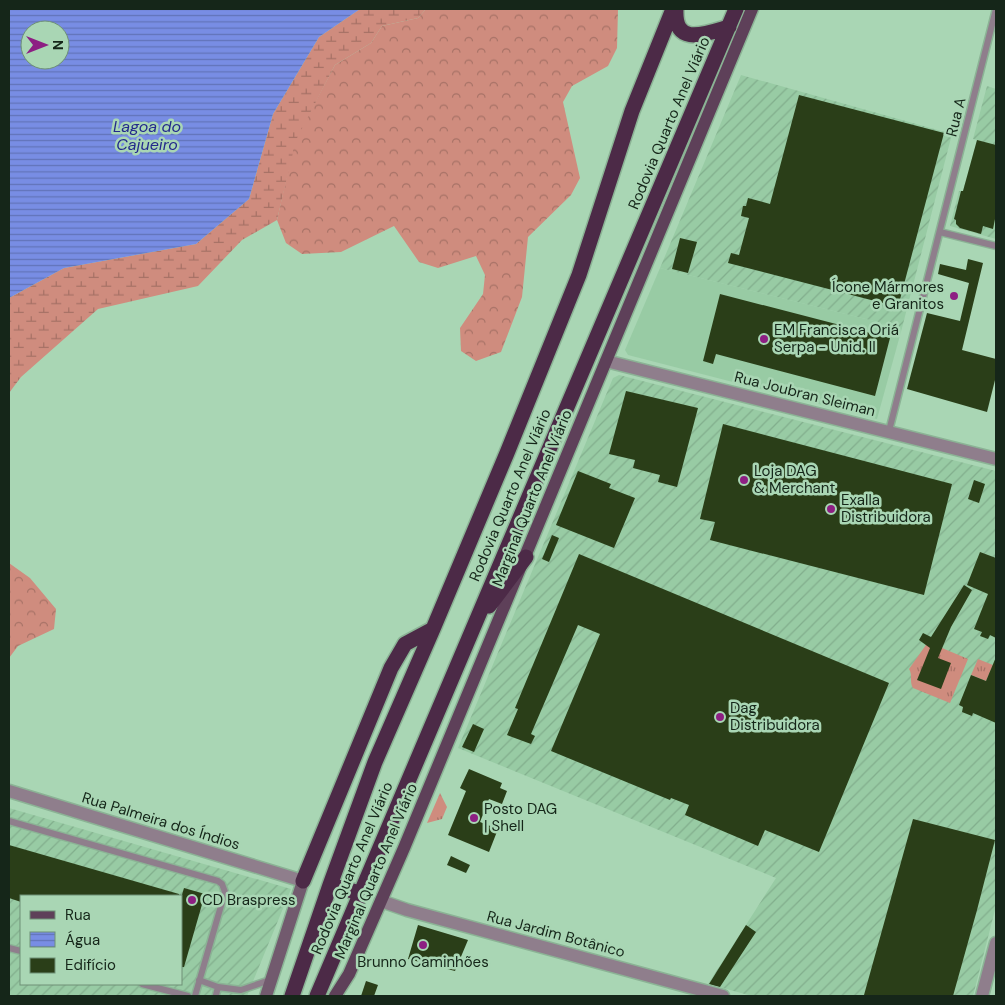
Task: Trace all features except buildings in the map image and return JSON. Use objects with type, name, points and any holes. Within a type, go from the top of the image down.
[{"type":"highway","points":[[675,9],[679,30],[683,33],[701,34],[729,27]]},
{"type":"highway","name":"Rodovia Quarto Anel Viário","points":[[292,996],[375,762],[433,629],[579,276],[632,112],[675,9]]},
{"type":"highway","name":"Rodovia Quarto Anel Viário","points":[[317,996],[736,9]]},
{"type":"highway","points":[[472,629],[526,557]]},
{"type":"highway","points":[[304,881],[390,668],[405,644],[433,629]]},
{"type":"highway","points":[[330,885],[360,893]]},
{"type":"main road","name":"Marginal Quarto Anel Viário","points":[[335,996],[349,974],[526,557],[752,9]]},
{"type":"street","name":"Rua Joubran Sleiman","points":[[606,361],[996,459]]},
{"type":"street","name":"Rua Palmeira dos Índios","points":[[9,792],[304,881]]},
{"type":"street","points":[[266,996],[304,881]]},
{"type":"street","name":"Rua Jardim Botânico","points":[[381,900],[407,910],[724,996]]},
{"type":"street","points":[[982,996],[996,943]]},
{"type":"lane","name":"Rua A","points":[[889,431],[996,9]]},
{"type":"lane","points":[[940,232],[996,246]]},
{"type":"lane","points":[[9,821],[218,881],[222,884],[226,892],[195,996]]},
{"type":"lane","points":[[199,980],[240,993],[271,980]]},
{"type":"lane","points":[[146,985],[188,996]]},
{"type":"lane","points":[[216,995],[218,987]]},
{"type":"shaded area","points":[[741,75],[952,134],[902,328],[660,268]]},
{"type":"shaded area","points":[[987,86],[996,89],[996,239],[950,226],[959,191],[963,191],[977,140],[973,139]]},
{"type":"shaded area","name":"EM Francisca Oriá Serpa - Unid. II","points":[[660,268],[902,328],[877,419],[628,355],[625,350]]},
{"type":"shaded area","points":[[619,375],[996,471],[996,906],[973,996],[752,996],[708,984],[776,878],[458,748],[613,378]]},
{"type":"shaded area","points":[[9,808],[291,889],[247,996],[9,996]]},
{"type":"green space","points":[[360,9],[426,9],[418,18],[382,26],[371,43],[335,65],[296,140],[277,220],[242,240],[198,286],[98,309],[21,377],[9,393],[9,298],[64,268],[196,244],[249,199],[273,114],[319,37]]},
{"type":"green space","points":[[426,9],[618,9],[617,48],[608,66],[572,86],[563,102],[580,178],[571,195],[528,237],[522,297],[501,352],[476,361],[461,351],[460,328],[483,294],[485,275],[476,256],[438,268],[419,262],[394,226],[341,252],[302,254],[286,243],[277,220],[295,140],[335,65],[371,43],[382,26],[418,18]]},
{"type":"green space","points":[[9,563],[30,578],[56,609],[54,629],[18,646],[9,658]]},
{"type":"green space","points":[[928,642],[968,659],[950,703],[912,686],[909,669]]},
{"type":"green space","points":[[978,659],[993,665],[986,681],[971,675]]},
{"type":"green space","points":[[440,793],[447,807],[442,819],[427,823]]},
{"type":"water","name":"Lagoa do Cajueiro","points":[[9,9],[360,9],[319,37],[273,114],[249,199],[196,244],[64,268],[9,298]]},
{"type":"place","name":"Ícone Mármores e Granitos","points":[[954,296]]},
{"type":"place","name":"EM Francisca Oriá Serpa - Unid. II","points":[[764,339]]},
{"type":"place","name":"Loja DAG & Merchant","points":[[744,480]]},
{"type":"place","name":"Exalla Distribuidora","points":[[831,509]]},
{"type":"place","name":"Dag Distribuidora","points":[[720,717]]},
{"type":"place","name":"Posto DAG | Shell","points":[[474,818]]},
{"type":"place","name":"CD Braspress","points":[[192,900]]},
{"type":"place","name":"Brunno Caminhões","points":[[423,945]]}]
